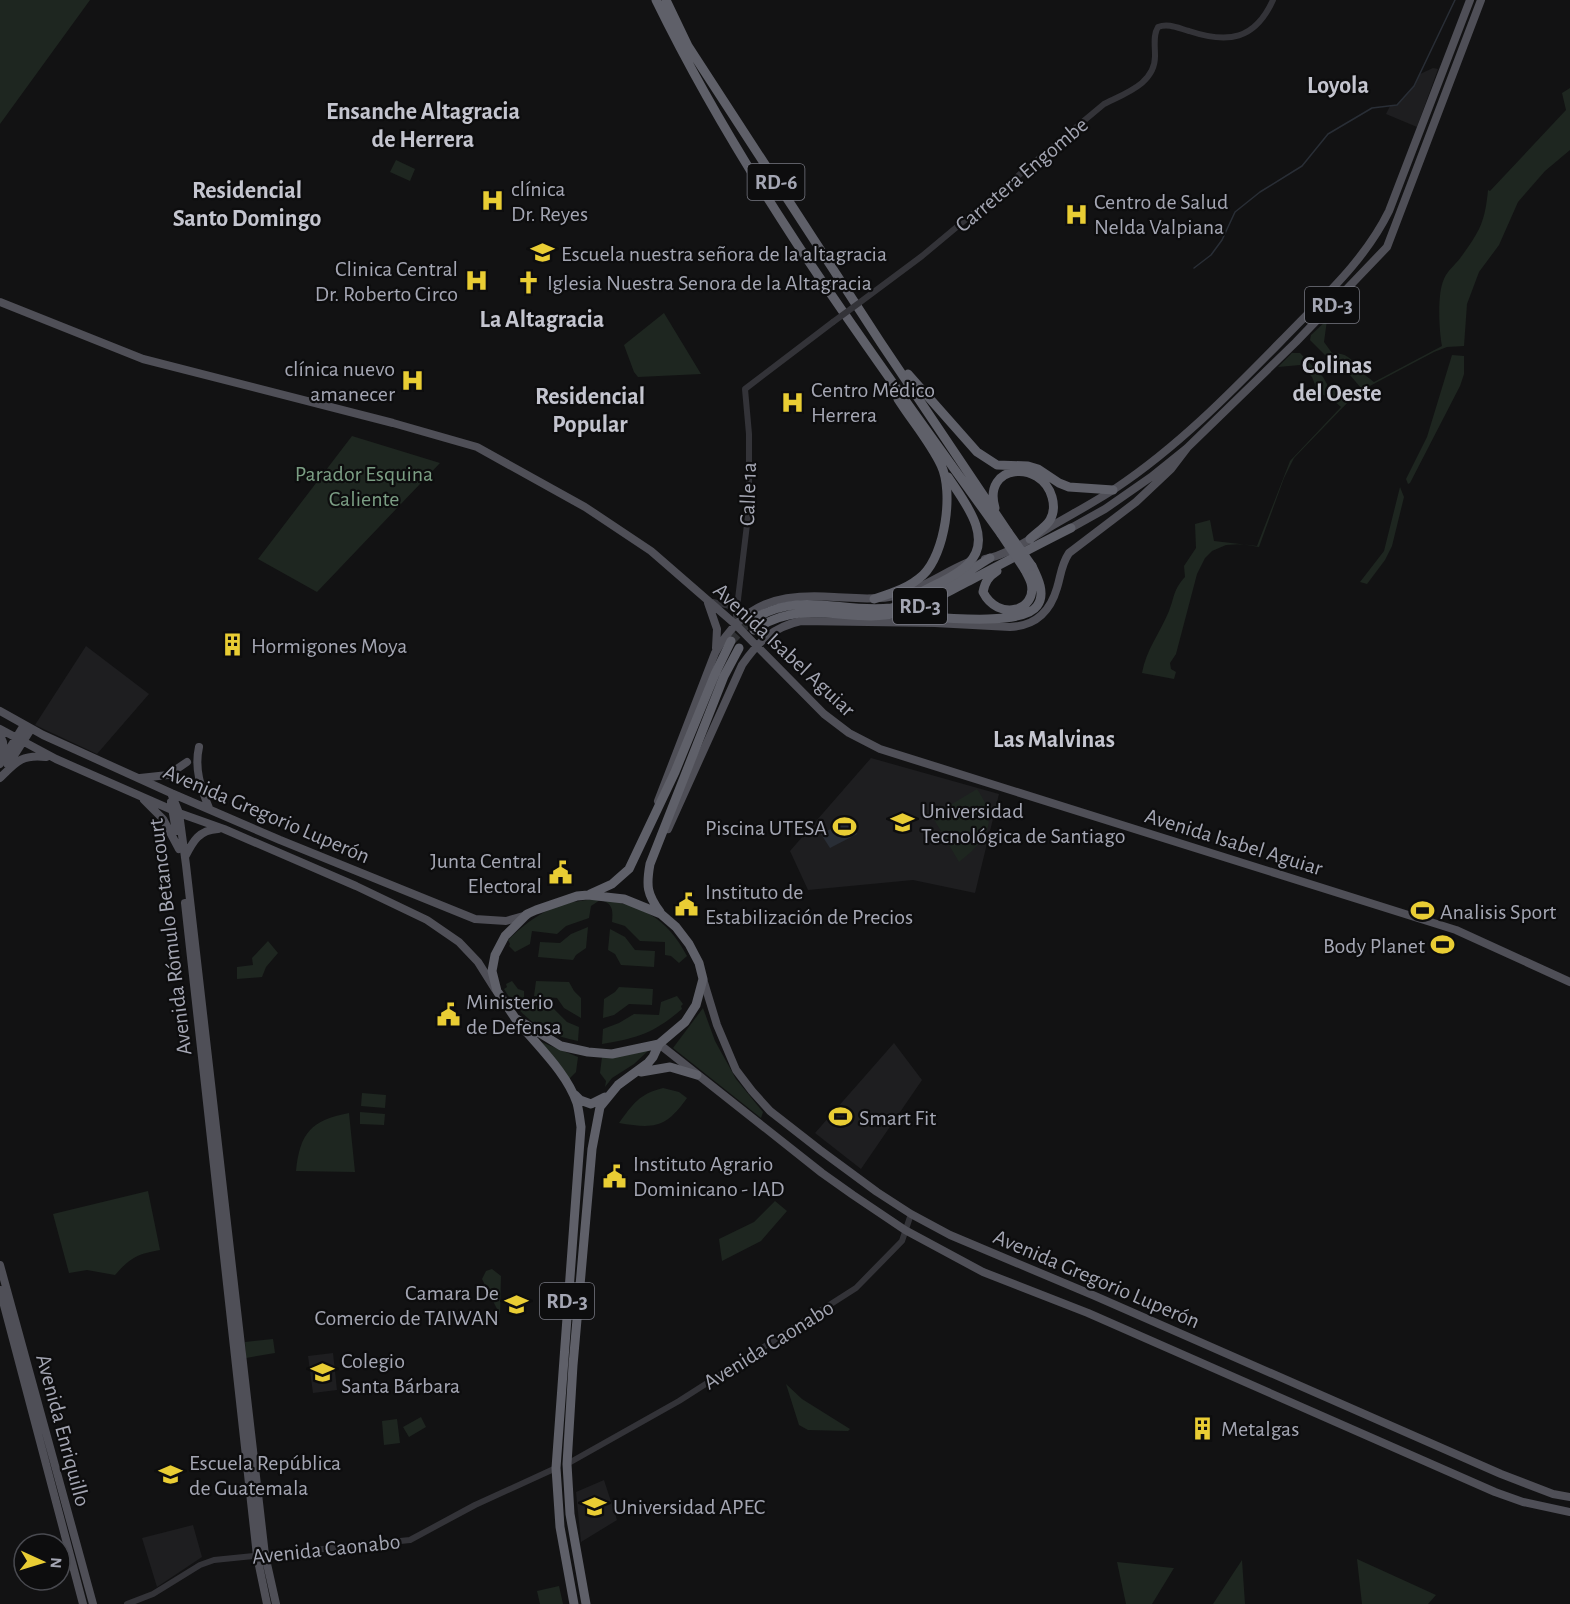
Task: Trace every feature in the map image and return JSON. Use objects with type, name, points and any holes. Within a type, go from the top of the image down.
[{"type":"highway","name":"RD-6","points":[[656,0],[686,62],[734,144],[831,296],[1029,568]]},
{"type":"highway","name":"RD-6","points":[[666,0],[688,46],[881,343],[998,516],[1005,533]]},
{"type":"highway","points":[[831,296],[948,477],[978,530],[976,550],[969,564],[920,593],[898,602],[844,606]]},
{"type":"highway","points":[[881,343],[977,452],[997,465],[1028,466],[1038,469],[1069,487],[1113,490]]},
{"type":"highway","points":[[874,599],[903,589],[926,573],[933,562],[944,529],[947,502],[946,483],[941,466]]},
{"type":"highway","points":[[998,516],[992,497],[997,481],[1004,475],[1021,472],[1039,477],[1049,490],[1054,509],[1051,519],[1030,539]]},
{"type":"highway","points":[[1029,568],[1032,585],[1028,602],[1007,611],[992,605],[983,592],[990,575],[1071,528]]},
{"type":"highway","name":"RD-3","points":[[990,558],[939,589],[903,605],[880,608],[815,603],[788,605],[774,609],[752,625],[801,612],[888,615],[914,608],[1071,528]]},
{"type":"highway","points":[[888,615],[1011,618],[1025,615],[1038,606],[1041,596],[1038,580],[1029,568]]},
{"type":"highway","points":[[935,623],[971,618]]},
{"type":"highway","name":"RD-3","points":[[588,895],[612,884],[625,874],[650,827],[731,641]]},
{"type":"highway","name":"RD-3","points":[[515,1018],[561,1046],[612,1054],[659,1044],[685,1022],[696,1005],[703,979],[699,963],[689,944],[676,927],[661,914],[648,893],[647,884],[650,864],[724,676],[739,648]]},
{"type":"highway","name":"RD-3","points":[[573,1604],[560,1527],[555,1468],[581,1127],[577,1104],[571,1091],[558,1070],[496,991],[492,971],[495,955],[505,936],[527,915],[577,896],[624,899],[661,914]]},
{"type":"highway","name":"RD-3","points":[[586,1604],[570,1514],[567,1464],[592,1149],[600,1107],[609,1094],[648,1064],[654,1057],[659,1044]]},
{"type":"highway","points":[[630,1076],[649,1069],[670,1067],[697,1075]]},
{"type":"highway","points":[[571,1091],[580,1100],[591,1104],[609,1094]]},
{"type":"highway","points":[[580,1120],[584,1115],[591,1117],[590,1143],[592,1149]]},
{"type":"highway","points":[[570,1261],[578,1255],[583,1259]]},
{"type":"main road","name":"RD-3","points":[[650,827],[663,783],[716,653],[724,637],[735,624],[756,607],[790,597],[812,595],[874,599],[901,595],[970,561],[990,558],[1030,539],[1113,490],[1178,441],[1233,390],[1338,284],[1373,242],[1389,211],[1470,0]]},
{"type":"main road","name":"RD-3","points":[[1071,528],[1105,509],[1187,448],[1296,342],[1387,247],[1481,0]]},
{"type":"main road","points":[[1456,36],[1466,40]]},
{"type":"main road","name":"Avenida Isabel Aguiar","points":[[0,302],[143,358],[477,447],[596,514],[651,551],[735,624],[824,714],[849,733],[880,749],[1456,930],[1570,982]]},
{"type":"main road","points":[[935,623],[1020,627],[1040,618],[1054,595],[1063,561],[1069,553],[1136,502],[1171,468],[1187,448]]},
{"type":"main road","points":[[707,599],[717,629],[716,653]]},
{"type":"main road","name":"RD-3","points":[[650,864],[676,813],[742,665],[756,645],[776,629],[801,621],[935,623]]},
{"type":"main road","name":"Avenida Gregorio Luperón","points":[[0,711],[28,727],[171,793],[475,920],[506,921],[527,915]]},
{"type":"main road","points":[[2,760],[28,727]]},
{"type":"main road","name":"Avenida Gregorio Luperón","points":[[0,729],[56,759],[356,886],[438,926],[459,942],[478,962],[496,991]]},
{"type":"main road","points":[[0,735],[2,760]]},
{"type":"main road","points":[[0,778],[19,740]]},
{"type":"main road","points":[[199,747],[196,759],[199,784],[209,808]]},
{"type":"main road","points":[[0,778],[23,758],[34,756],[56,759]]},
{"type":"main road","points":[[139,778],[168,775],[187,762]]},
{"type":"main road","points":[[152,801],[165,800],[171,793]]},
{"type":"main road","name":"Avenida Rómulo Betancourt","points":[[171,793],[185,857],[261,1556],[276,1604]]},
{"type":"main road","points":[[140,795],[163,819],[179,849]]},
{"type":"main road","name":"Avenida Rómulo Betancourt","points":[[175,811],[267,1604]]},
{"type":"main road","points":[[185,857],[192,842],[201,833],[224,829]]},
{"type":"main road","name":"Avenida Gregorio Luperón","points":[[703,979],[717,1025],[736,1070],[770,1111],[877,1192],[912,1215],[950,1235],[1137,1314],[1501,1474],[1553,1494],[1570,1497]]},
{"type":"main road","name":"Avenida Gregorio Luperón","points":[[659,1044],[810,1164],[874,1210],[905,1230],[983,1272],[1088,1313],[1495,1492],[1523,1502],[1570,1512]]},
{"type":"main road","points":[[810,1164],[820,1149]]},
{"type":"main road","name":"Avenida Enriquillo","points":[[0,1265],[69,1530],[83,1604]]},
{"type":"main road","name":"Avenida Enriquillo","points":[[0,1290],[69,1530],[93,1604]]},
{"type":"street","name":"Carretera Engombe","points":[[745,389],[922,256],[1104,104],[1127,93],[1148,78],[1156,64],[1154,34],[1158,27],[1170,25],[1221,39],[1235,38],[1248,32],[1259,23],[1273,0]]},
{"type":"street","name":"Calle 1a","points":[[735,624],[749,508],[749,434],[745,389]]},
{"type":"street","points":[[707,599],[725,606],[733,604],[738,598]]},
{"type":"street","name":"Avenida Caonabo","points":[[567,1464],[679,1401],[856,1288],[903,1242],[905,1230],[912,1215]]},
{"type":"street","name":"Avenida Caonabo","points":[[127,1604],[153,1594],[208,1562],[410,1540],[475,1505],[555,1468]]},
{"type":"shaded area","points":[[1433,68],[1438,69],[1417,127],[1386,114],[1390,106],[1397,105],[1414,86],[1420,74]]},
{"type":"shaded area","points":[[86,646],[149,694],[97,754],[35,725]]},
{"type":"shaded area","name":"Universidad Tecnológica de Santiago","points":[[871,758],[999,794],[975,893],[913,880],[808,890],[790,851]]},
{"type":"shaded area","name":"Piscina UTESA","points":[[850,819],[857,834],[830,848],[821,834]]},
{"type":"shaded area","points":[[894,1043],[922,1080],[861,1169],[815,1133]]},
{"type":"shaded area","name":"Colegio Santa Bárbara","points":[[333,1353],[337,1390],[313,1393],[308,1356]]},
{"type":"shaded area","name":"Universidad APEC","points":[[604,1480],[617,1520],[581,1542],[576,1492]]},
{"type":"shaded area","points":[[193,1525],[202,1557],[157,1587],[142,1538]]},
{"type":"green space","points":[[0,0],[90,0],[0,124]]},
{"type":"green space","points":[[1570,88],[1570,150],[1545,171],[1518,202],[1499,245],[1479,272],[1467,304],[1464,346],[1447,347],[1434,352],[1366,388],[1361,388],[1344,368],[1333,363],[1310,340],[1311,335],[1327,320],[1324,342],[1332,353],[1348,357],[1361,372],[1374,382],[1442,346],[1439,312],[1442,285],[1447,273],[1477,233],[1483,218],[1488,190],[1490,191],[1566,110],[1562,93]]},
{"type":"green space","points":[[396,160],[415,169],[410,181],[390,172]]},
{"type":"green space","points":[[664,313],[701,374],[638,377],[634,372],[624,345]]},
{"type":"green space","points":[[1292,353],[1300,353],[1323,377],[1328,386],[1338,389],[1350,400],[1294,458],[1284,478],[1259,547],[1244,544],[1257,546],[1290,461],[1341,407],[1318,392],[1312,377],[1300,365],[1278,367]]},
{"type":"green space","points":[[1452,355],[1464,356],[1464,374],[1460,386],[1408,484],[1406,479],[1427,437]]},
{"type":"green space","name":"Parador Esquina Caliente","points":[[352,436],[440,463],[317,592],[258,559]]},
{"type":"green space","points":[[1400,487],[1404,497],[1392,546],[1385,560],[1367,584],[1360,582],[1384,551]]},
{"type":"green space","points":[[1210,520],[1214,541],[1240,544],[1226,545],[1212,551],[1205,558],[1197,574],[1176,654],[1170,663],[1171,669],[1176,672],[1174,679],[1142,673],[1176,590],[1185,577],[1184,566],[1196,548],[1195,524]]},
{"type":"green space","points":[[977,789],[988,811],[987,830],[977,846],[959,862],[932,816]]},
{"type":"green space","points":[[599,899],[628,905],[651,915],[670,931],[687,956],[679,963],[671,956],[665,955],[665,942],[640,941],[625,926],[612,922],[611,908],[608,903],[600,900],[591,906],[589,918],[566,926],[557,934],[532,931],[530,944],[515,952],[509,946],[508,940],[539,915],[560,905]]},
{"type":"green space","points":[[588,927],[586,948],[573,960],[538,957],[540,942],[560,943],[571,934]]},
{"type":"green space","points":[[610,929],[625,937],[635,950],[655,951],[654,967],[621,965],[615,954],[608,950]]},
{"type":"green space","points":[[268,941],[278,953],[266,967],[262,977],[237,979],[237,967],[253,965],[252,958]]},
{"type":"green space","points":[[512,981],[518,989],[524,991],[524,1004],[552,1007],[567,1022],[579,1027],[578,1041],[545,1030],[526,1017],[504,989],[507,987],[506,984]]},
{"type":"green space","points":[[536,981],[569,982],[581,998],[581,1018],[564,1008],[557,998],[534,996]]},
{"type":"green space","points":[[619,987],[653,989],[652,1005],[629,1004],[614,1015],[603,1018],[604,999]]},
{"type":"green space","points":[[677,996],[683,1004],[682,1009],[663,1024],[636,1037],[602,1044],[603,1029],[634,1014],[659,1015],[661,1002]]},
{"type":"green space","points":[[703,1008],[715,1041],[736,1079],[763,1112],[761,1118],[673,1048]]},
{"type":"green space","points":[[539,1041],[578,1057],[576,1072],[570,1078],[570,1083]]},
{"type":"green space","points":[[650,1049],[634,1064],[612,1078],[605,1087],[606,1081],[600,1073],[602,1057]]},
{"type":"green space","points":[[663,1088],[679,1092],[687,1098],[665,1121],[650,1126],[619,1123],[637,1101],[648,1093]]},
{"type":"green space","points":[[362,1093],[386,1095],[385,1108],[361,1106]]},
{"type":"green space","points":[[360,1112],[385,1114],[384,1125],[360,1124]]},
{"type":"green space","points":[[349,1113],[355,1172],[296,1171],[301,1147],[310,1130],[325,1120]]},
{"type":"green space","points":[[148,1191],[160,1250],[134,1258],[115,1275],[87,1270],[69,1273],[53,1214]]},
{"type":"green space","points":[[775,1201],[787,1211],[761,1241],[722,1261],[719,1239],[754,1222]]},
{"type":"green space","points":[[492,1269],[501,1276],[500,1315],[482,1279],[486,1271]]},
{"type":"green space","points":[[273,1339],[275,1353],[246,1358],[245,1342]]},
{"type":"green space","points":[[786,1384],[802,1399],[850,1429],[848,1431],[808,1430],[799,1425]]},
{"type":"green space","points":[[421,1417],[426,1427],[409,1437],[403,1427]]},
{"type":"green space","points":[[397,1419],[400,1443],[384,1445],[382,1421]]},
{"type":"green space","points":[[1357,1559],[1436,1595],[1428,1604],[1362,1604]]},
{"type":"green space","points":[[1242,1560],[1245,1604],[1213,1604]]},
{"type":"green space","points":[[1117,1562],[1174,1568],[1152,1604],[1126,1604]]},
{"type":"green space","points":[[559,1586],[563,1604],[540,1604],[537,1591]]},
{"type":"waterway","points":[[1194,268],[1211,255],[1222,240],[1235,212],[1260,192],[1302,166],[1328,134],[1372,108],[1397,105],[1414,86],[1455,0]]},
{"type":"tunnel","points":[[731,641],[750,621]]},
{"type":"place","name":"clínica Dr. Reyes","points":[[493,201]]},
{"type":"place","name":"Centro de Salud Nelda Valpiana","points":[[1076,214]]},
{"type":"place","name":"Escuela nuestra señora de la altagracia","points":[[543,253]]},
{"type":"place","name":"Clinica Central Dr. Roberto Circo","points":[[476,281]]},
{"type":"place","name":"Iglesia Nuestra Senora de la Altagracia","points":[[529,282]]},
{"type":"place","name":"clínica nuevo amanecer","points":[[413,381]]},
{"type":"place","name":"Centro Médico Herrera","points":[[793,402]]},
{"type":"place","name":"Hormigones Moya","points":[[233,645]]},
{"type":"place","name":"Universidad Tecnológica de Santiago","points":[[903,823]]},
{"type":"place","name":"Piscina UTESA","points":[[845,827]]},
{"type":"place","name":"Junta Central Electoral","points":[[560,873]]},
{"type":"place","name":"Instituto de Estabilización de Precios","points":[[687,904]]},
{"type":"place","name":"Analisis Sport","points":[[1422,911]]},
{"type":"place","name":"Body Planet","points":[[1443,945]]},
{"type":"place","name":"Ministerio de Defensa","points":[[448,1014]]},
{"type":"place","name":"Smart Fit","points":[[841,1117]]},
{"type":"place","name":"Instituto Agrario Dominicano - IAD","points":[[615,1176]]},
{"type":"place","name":"Camara De Comercio de TAIWAN","points":[[517,1305]]},
{"type":"place","name":"Colegio Santa Bárbara","points":[[323,1373]]},
{"type":"place","name":"Metalgas","points":[[1203,1428]]},
{"type":"place","name":"Escuela República de Guatemala","points":[[171,1475]]},
{"type":"place","name":"Universidad APEC","points":[[595,1506]]},
{"type":"district","name":"Loyola","points":[[1338,85]]},
{"type":"district","name":"Ensanche Altagracia de Herrera","points":[[423,125]]},
{"type":"district","name":"Residencial Santo Domingo","points":[[247,204]]},
{"type":"district","name":"La Altagracia","points":[[542,319]]},
{"type":"district","name":"Colinas del Oeste","points":[[1337,379]]},
{"type":"district","name":"Residencial Popular","points":[[590,410]]},
{"type":"district","name":"Las Malvinas","points":[[1054,739]]}]
